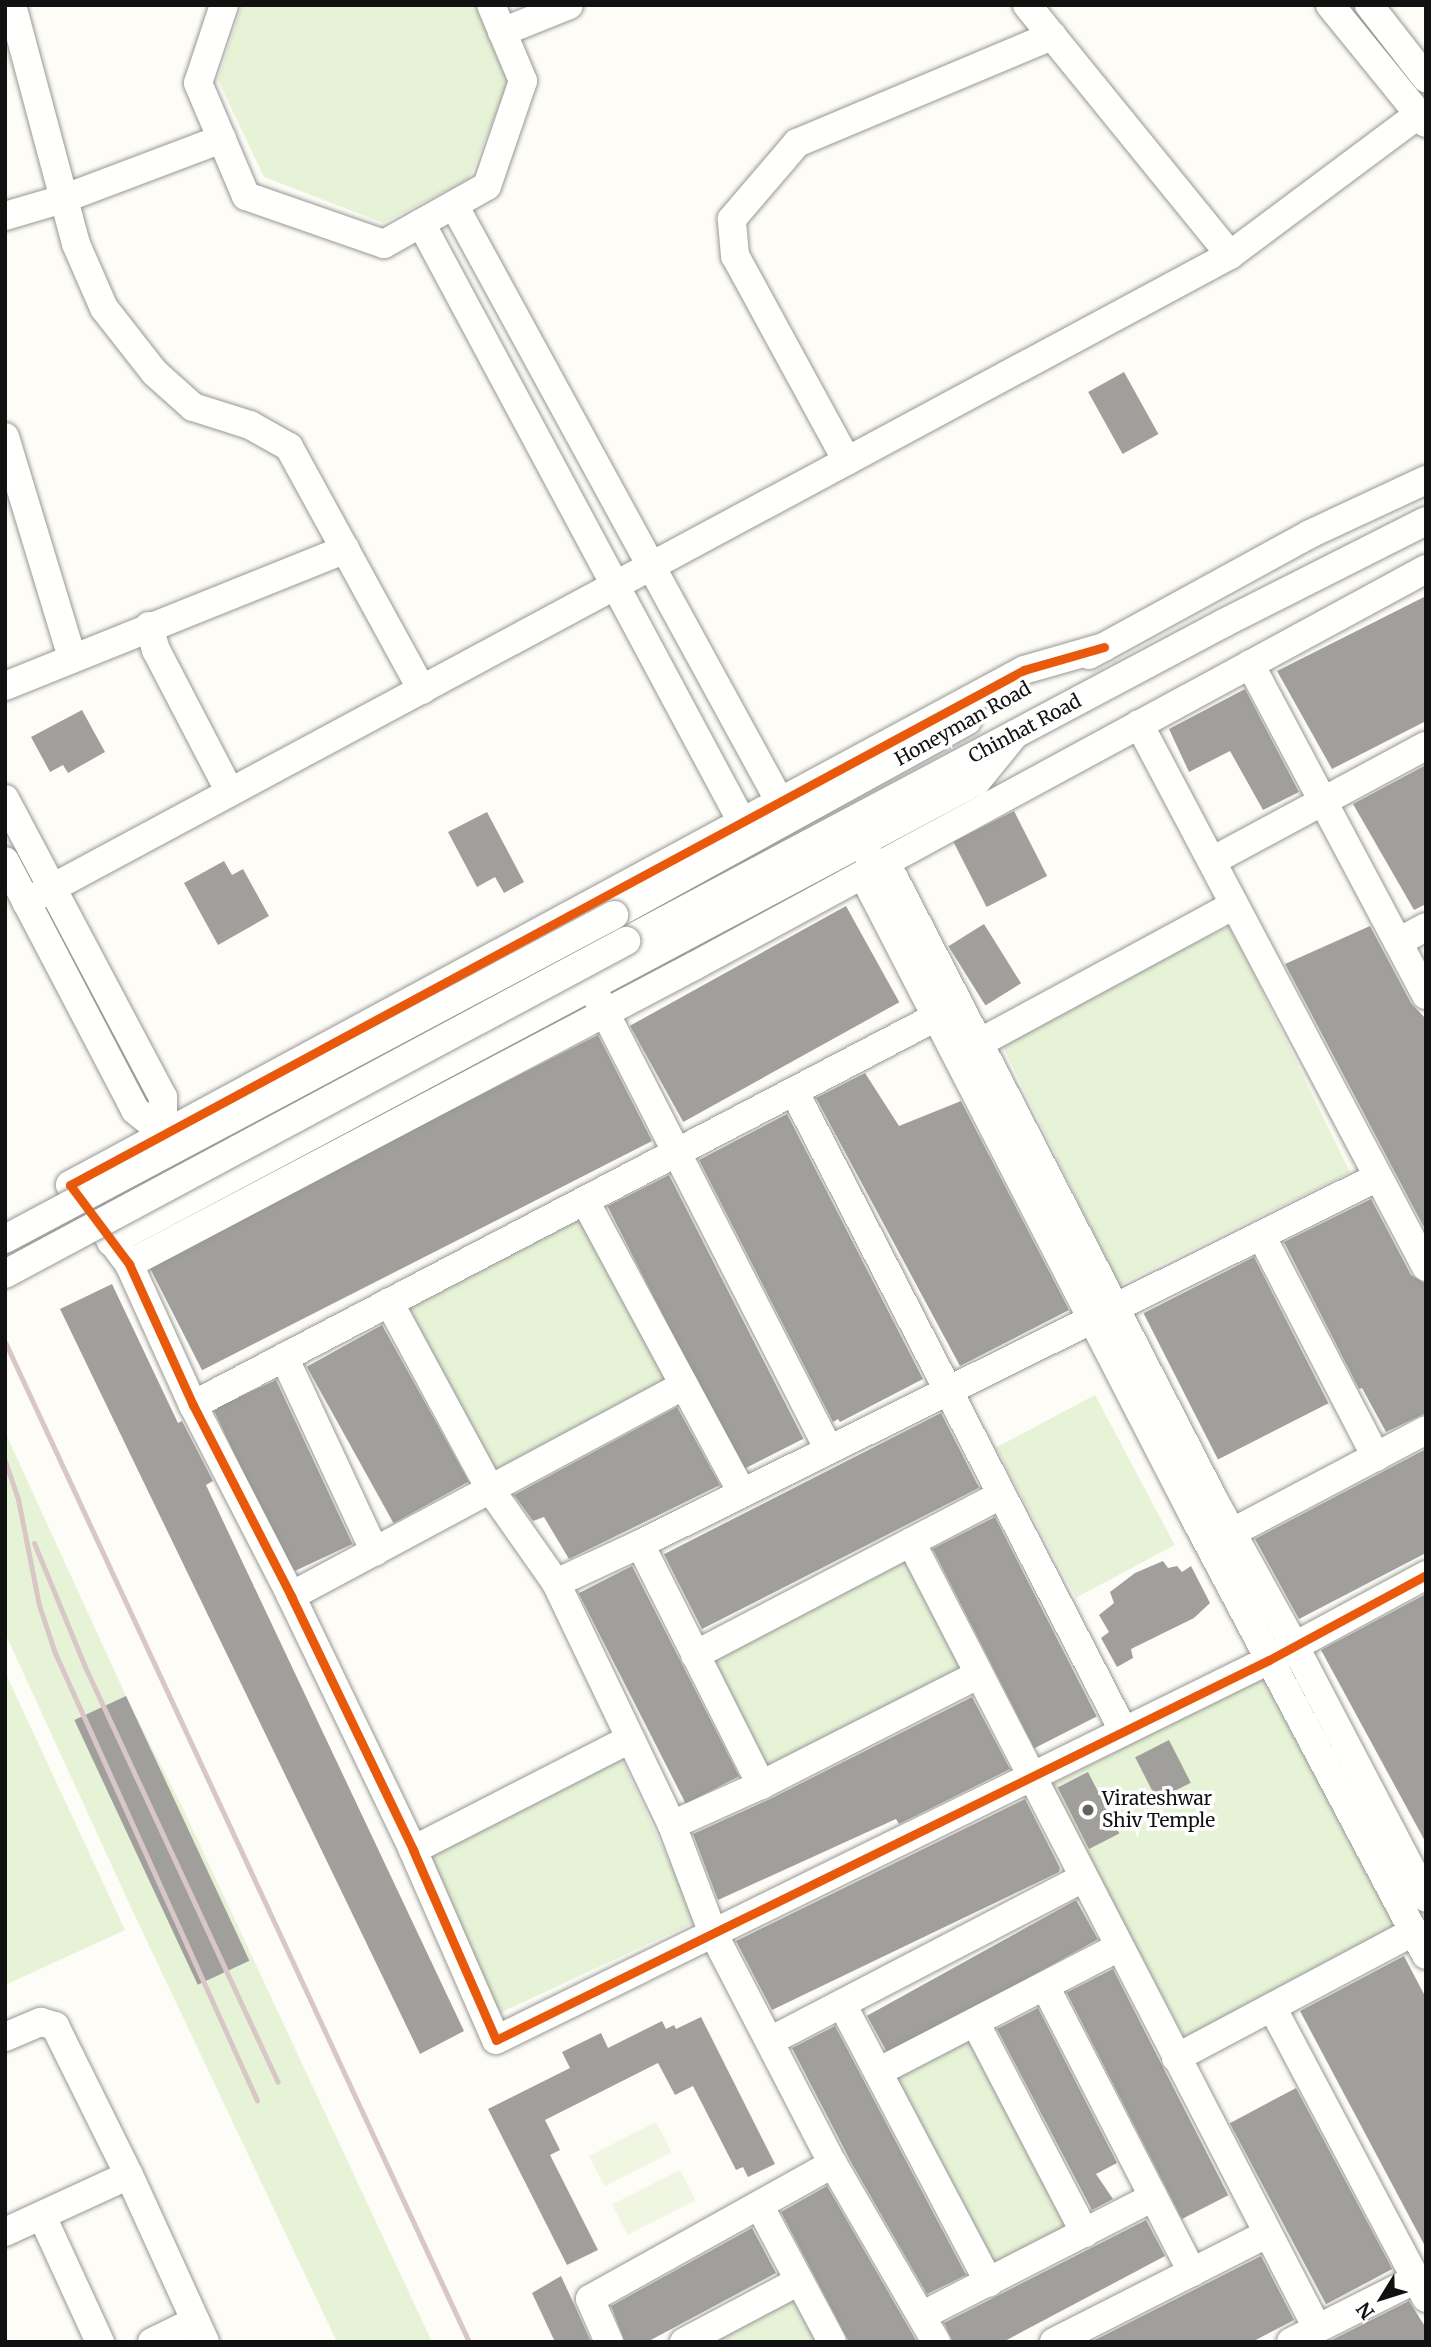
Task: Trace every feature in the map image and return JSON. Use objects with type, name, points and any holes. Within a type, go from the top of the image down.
[{"type":"street","points":[[12,5],[76,244],[104,308],[155,373],[193,407],[250,425],[289,447],[422,690]]},
{"type":"street","points":[[224,5],[198,83],[246,196],[384,244],[487,186],[523,81],[501,14],[569,5]]},
{"type":"street","points":[[1027,5],[1230,255]]},
{"type":"street","points":[[26,902],[1230,255],[1422,119],[1330,5]]},
{"type":"street","points":[[1369,5],[1426,78]]},
{"type":"street","points":[[847,461],[735,256],[732,219],[797,143],[1052,36]]},
{"type":"street","points":[[5,216],[63,199],[222,139]]},
{"type":"street","points":[[454,205],[779,800]]},
{"type":"street","points":[[421,223],[741,820]]},
{"type":"street","points":[[5,437],[72,658]]},
{"type":"street","name":"Honeyman Road","points":[[5,1239],[614,915],[1310,534],[1426,480]]},
{"type":"street","name":"Chinhat Road","points":[[5,1274],[1224,623],[1426,521]]},
{"type":"street","points":[[5,686],[345,549]]},
{"type":"street","points":[[111,1242],[598,998],[868,855],[1016,790],[1426,569]]},
{"type":"street","points":[[149,626],[156,650],[230,792]]},
{"type":"street","points":[[1104,647],[1024,670],[741,820],[70,1185],[129,1264],[193,1405],[291,1596],[413,1850],[496,2040],[712,1931],[1269,1660],[1426,1575]]},
{"type":"street","points":[[1250,664],[1426,995]]},
{"type":"street","points":[[1139,724],[1426,1268]]},
{"type":"street","points":[[868,855],[978,781],[1015,734]]},
{"type":"street","points":[[1212,861],[1426,746]]},
{"type":"street","points":[[978,781],[1016,790]]},
{"type":"street","points":[[5,799],[163,1097],[163,1133]]},
{"type":"street","points":[[868,855],[870,888],[936,1017],[1294,1645],[1426,1898]]},
{"type":"street","points":[[868,855],[894,878],[979,1043],[1104,1314],[1269,1660],[1420,1943],[1272,2007],[1176,2058]]},
{"type":"street","points":[[5,861],[135,1110],[163,1133]]},
{"type":"street","points":[[979,1043],[1234,905]]},
{"type":"street","points":[[1398,942],[1426,927]]},
{"type":"street","points":[[598,998],[830,1450]]},
{"type":"street","points":[[129,1264],[598,998]]},
{"type":"street","points":[[193,1405],[936,1017]]},
{"type":"street","points":[[794,1091],[1123,1730]]},
{"type":"street","points":[[556,1583],[640,1544],[1378,1177]]},
{"type":"street","points":[[585,1201],[743,1492]]},
{"type":"street","points":[[1261,1235],[1376,1457]]},
{"type":"street","points":[[389,1302],[490,1489],[556,1583],[672,1825],[712,1931],[834,2164],[923,2315],[936,2342]]},
{"type":"street","points":[[284,1357],[375,1552]]},
{"type":"street","points":[[291,1596],[684,1385]]},
{"type":"street","points":[[1231,1533],[1426,1430]]},
{"type":"street","points":[[695,1655],[1001,1495]]},
{"type":"street","points":[[911,1542],[1317,2328]]},
{"type":"street","points":[[640,1544],[761,1785]]},
{"type":"street","points":[[672,1825],[761,1785],[978,1675]]},
{"type":"street","points":[[413,1850],[629,1739]]},
{"type":"street","points":[[1344,1800],[1349,1750]]},
{"type":"street","points":[[770,2041],[1083,1878]]},
{"type":"street","points":[[878,2072],[1119,1947]]},
{"type":"street","points":[[1045,1986],[1192,2272]]},
{"type":"street","points":[[842,2004],[989,2283]]},
{"type":"street","points":[[1272,2007],[1421,2289],[1317,2328],[1291,2342]]},
{"type":"street","points":[[5,2037],[41,2022],[55,2026],[129,2175],[200,2331],[152,2342]]},
{"type":"street","points":[[975,2022],[1085,2233]]},
{"type":"street","points":[[609,2342],[590,2299],[834,2164]]},
{"type":"street","points":[[5,2232],[129,2175]]},
{"type":"street","points":[[923,2315],[1154,2197]]},
{"type":"street","points":[[759,2205],[832,2342]]},
{"type":"street","points":[[41,2216],[100,2342]]},
{"type":"street","points":[[1055,2342],[1267,2234]]},
{"type":"street","points":[[692,2340],[799,2281]]},
{"type":"green space","points":[[242,5],[479,5],[510,79],[469,179],[383,223],[264,177],[218,80]]},
{"type":"green space","points":[[1230,926],[1350,1172],[1119,1285],[999,1039]]},
{"type":"green space","points":[[583,1209],[673,1386],[491,1479],[400,1302]]},
{"type":"green space","points":[[1095,1395],[1175,1545],[1076,1598],[996,1448]]},
{"type":"green space","points":[[5,1432],[126,1696],[185,1813],[432,2342],[337,2342],[135,1916],[5,1633]]},
{"type":"green space","points":[[910,1551],[968,1671],[762,1771],[703,1652]]},
{"type":"green space","points":[[1266,1671],[1402,1927],[1187,2042],[1051,1786]]},
{"type":"green space","points":[[5,1672],[125,1930],[5,1985]]},
{"type":"green space","points":[[621,1758],[697,1921],[499,2014],[423,1851]]},
{"type":"green space","points":[[973,2027],[1076,2229],[989,2274],[886,2071]]},
{"type":"green space","points":[[656,2122],[671,2152],[605,2186],[589,2156]]},
{"type":"green space","points":[[680,2170],[695,2200],[628,2235],[612,2205]]},
{"type":"green space","points":[[798,2298],[820,2342],[711,2342]]},
{"type":"building","points":[[1124,372],[1158,434],[1123,454],[1088,392]]},
{"type":"building","points":[[1426,596],[1426,721],[1332,769],[1277,671]]},
{"type":"building","points":[[1245,689],[1299,792],[1263,810],[1230,751],[1189,772],[1169,729]]},
{"type":"building","points":[[82,710],[105,752],[68,773],[63,765],[50,772],[31,737]]},
{"type":"building","points":[[1426,765],[1426,904],[1414,910],[1353,804]]},
{"type":"building","points":[[1014,811],[1047,876],[987,907],[953,842]]},
{"type":"building","points":[[487,812],[524,882],[504,893],[495,877],[477,887],[448,832]]},
{"type":"building","points":[[224,861],[232,875],[243,869],[269,916],[218,945],[184,883]]},
{"type":"building","points":[[846,906],[899,1002],[683,1122],[630,1026]]},
{"type":"building","points":[[984,924],[1021,983],[985,1006],[948,946]]},
{"type":"building","points":[[1370,926],[1411,1003],[1426,1019],[1426,1231],[1285,964]]},
{"type":"building","points":[[598,1035],[652,1141],[202,1370],[148,1264]]},
{"type":"building","points":[[865,1073],[899,1126],[961,1101],[1069,1310],[960,1366],[816,1098]]},
{"type":"building","points":[[787,1114],[923,1379],[840,1422],[838,1419],[833,1422],[699,1160]]},
{"type":"building","points":[[669,1175],[803,1439],[742,1470],[608,1206]]},
{"type":"building","points":[[1371,1199],[1411,1275],[1426,1284],[1426,1413],[1386,1432],[1362,1388],[1359,1389],[1284,1242]]},
{"type":"building","points":[[1254,1257],[1328,1403],[1218,1459],[1144,1313]]},
{"type":"building","points":[[112,1284],[178,1423],[182,1421],[213,1481],[206,1485],[464,2031],[420,2054],[60,1309]]},
{"type":"building","points":[[382,1325],[469,1482],[394,1523],[307,1367]]},
{"type":"building","points":[[276,1380],[352,1544],[290,1573],[213,1409]]},
{"type":"building","points":[[677,1407],[720,1485],[569,1559],[544,1517],[533,1521],[514,1495]]},
{"type":"building","points":[[941,1413],[979,1488],[702,1629],[664,1554]]},
{"type":"building","points":[[1426,1449],[1426,1553],[1299,1619],[1255,1539]]},
{"type":"building","points":[[995,1517],[1097,1717],[1034,1748],[933,1549]]},
{"type":"building","points":[[1163,1561],[1168,1568],[1177,1566],[1182,1572],[1191,1566],[1210,1603],[1194,1618],[1131,1649],[1133,1658],[1117,1667],[1101,1638],[1109,1632],[1099,1615],[1114,1603],[1110,1592],[1135,1573]]},
{"type":"building","points":[[632,1566],[739,1776],[686,1804],[579,1593]]},
{"type":"building","points":[[1426,1594],[1426,1843],[1321,1650]]},
{"type":"building","points":[[126,1696],[249,1961],[198,1985],[74,1720]]},
{"type":"building","points":[[972,1697],[1010,1769],[899,1824],[896,1819],[718,1900],[693,1834],[768,1800]]},
{"type":"building","points":[[1169,1740],[1191,1783],[1157,1800],[1135,1757]]},
{"type":"building","name":"Virateshwar Shiv Temple","points":[[1088,1772],[1119,1833],[1089,1849],[1058,1787]]},
{"type":"building","points":[[1025,1799],[1060,1868],[1059,1872],[772,2010],[736,1941]]},
{"type":"building","points":[[1076,1900],[1098,1939],[889,2055],[867,2016]]},
{"type":"building","points":[[1404,1956],[1426,1998],[1426,2248],[1300,2011]]},
{"type":"building","points":[[1113,1969],[1228,2195],[1182,2219],[1067,1993]]},
{"type":"building","points":[[1038,2008],[1117,2163],[1096,2174],[1113,2199],[1092,2210],[997,2029]]},
{"type":"building","points":[[701,2017],[775,2164],[748,2177],[743,2167],[736,2170],[693,2086],[675,2095],[658,2063],[545,2120],[560,2150],[550,2155],[598,2250],[567,2265],[488,2109],[570,2068],[562,2052],[601,2033],[608,2048],[662,2021],[666,2029],[674,2025],[676,2029]]},
{"type":"building","points":[[835,2026],[966,2275],[927,2294],[851,2162],[792,2048]]},
{"type":"building","points":[[1296,2088],[1392,2269],[1326,2304],[1230,2123]]},
{"type":"building","points":[[827,2186],[917,2342],[849,2342],[781,2212]]},
{"type":"building","points":[[1146,2220],[1165,2256],[1003,2342],[953,2342],[944,2323]]},
{"type":"building","points":[[752,2228],[776,2273],[647,2342],[625,2342],[611,2306]]},
{"type":"building","points":[[1261,2256],[1294,2320],[1252,2342],[1091,2342]]},
{"type":"building","points":[[561,2276],[591,2342],[555,2342],[532,2293]]},
{"type":"building","points":[[1409,2301],[1426,2328],[1426,2342],[1328,2342]]},
{"type":"railway","points":[[5,1342],[469,2342]]},
{"type":"railway","points":[[5,1461],[18,1499],[39,1605],[55,1653],[257,2100]]},
{"type":"railway","points":[[34,1543],[86,1669],[278,2082]]},
{"type":"cycle path","points":[[1104,647],[1024,670],[70,1185],[129,1264],[193,1405],[291,1596],[413,1850],[496,2040],[1269,1660],[1426,1575]]},
{"type":"place","name":"Virateshwar Shiv Temple","points":[[1088,1810]]}]
